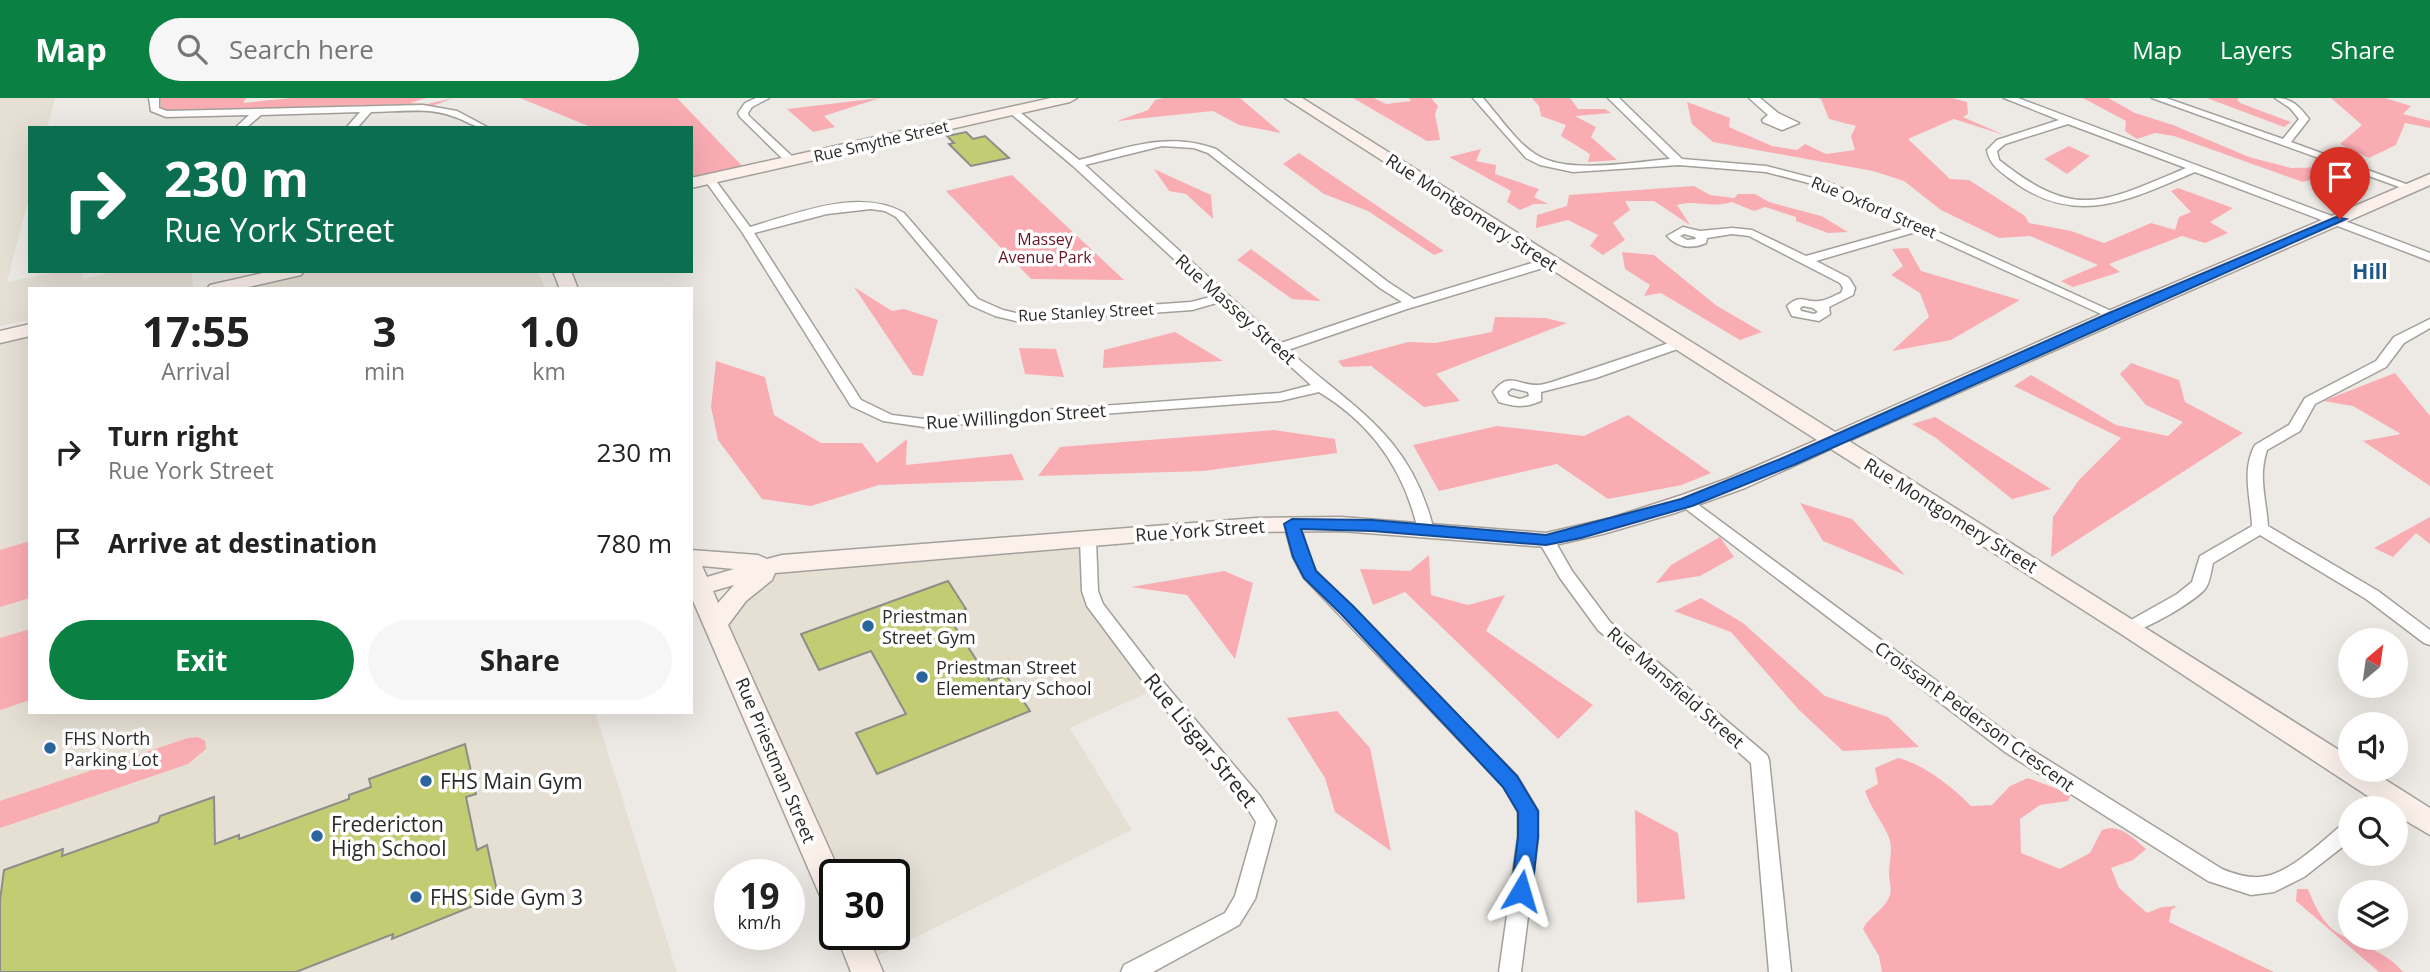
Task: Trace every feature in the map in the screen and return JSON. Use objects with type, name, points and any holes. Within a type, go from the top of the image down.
[{"type":"street","points":[[154,98],[154,109],[166,114],[440,110],[465,117],[481,126]]},
{"type":"street","points":[[764,98],[748,105],[743,113],[791,161]]},
{"type":"street","name":"Rue Smythe Street","points":[[693,183],[1070,98]]},
{"type":"street","name":"Rue Montgomery Street","points":[[1292,98],[2130,628],[2374,796]]},
{"type":"street","name":"Rue Oxford Street","points":[[1478,98],[1530,156],[1558,167],[1595,169],[1679,162],[1740,165],[1814,181],[1923,227],[2114,315]]},
{"type":"street","points":[[1613,98],[1679,162]]},
{"type":"street","points":[[1754,98],[1775,116]]},
{"type":"street","points":[[2009,98],[2430,257]]},
{"type":"street","points":[[2157,98],[2409,187]]},
{"type":"street","points":[[2280,98],[2293,106],[2304,119],[2284,144]]},
{"type":"street","points":[[353,126],[369,109]]},
{"type":"street","name":"Rue Massey Street","points":[[1013,111],[1077,164],[1321,387],[1340,397],[1398,460],[1416,494],[1426,531]]},
{"type":"street","points":[[242,126],[257,113]]},
{"type":"street","points":[[2069,120],[2001,142],[1992,150],[1994,161],[2041,194],[2059,201],[2087,205],[2127,195],[2196,168]]},
{"type":"street","points":[[1077,164],[1158,144],[1174,142],[1200,145],[1212,151],[1384,285],[1412,303]]},
{"type":"street","name":"Rue Willingdon Street","points":[[709,179],[747,230],[856,403],[866,411],[910,423],[937,422],[1280,397],[1321,387]]},
{"type":"street","name":"Rue York Street","points":[[695,578],[782,563],[1292,524],[1372,526],[1546,540],[1576,534],[1687,503],[1759,474],[2114,315],[2430,179]]},
{"type":"street","name":"Rue Stanley Street","points":[[747,230],[858,205],[888,206],[900,215],[974,302],[1020,318],[1192,306],[1222,298]]},
{"type":"street","points":[[1807,260],[1923,227]]},
{"type":"street","points":[[1699,235],[1732,231],[1752,233],[1845,281],[1849,288],[1844,297],[1819,306]]},
{"type":"street","points":[[1279,348],[1412,303],[1549,262]]},
{"type":"street","points":[[234,287],[271,283],[291,273]]},
{"type":"street","points":[[2260,528],[2259,502],[2253,470],[2260,448],[2295,428],[2311,401],[2381,364],[2399,340],[2430,323]]},
{"type":"street","points":[[0,337],[28,330]]},
{"type":"street","points":[[1534,390],[1611,368],[1678,344]]},
{"type":"street","name":"Croissant Pederson Crescent","points":[[1687,503],[2012,747],[2215,875],[2238,884],[2262,886],[2279,881],[2338,839]]},
{"type":"street","points":[[1292,524],[1301,557],[1310,574],[1510,781],[1528,811],[1528,837],[1510,972]]},
{"type":"street","points":[[2130,628],[2183,598],[2199,585],[2206,560],[2260,528]]},
{"type":"street","points":[[2260,528],[2372,595],[2430,639]]},
{"type":"street","name":"Rue Lisgar Street","points":[[1088,540],[1090,591],[1095,606],[1266,821],[1245,899],[1232,919],[1132,972]]},
{"type":"street","name":"Rue Mansfield Street","points":[[1546,540],[1566,574],[1604,626],[1760,760],[1780,972]]},
{"type":"street","points":[[693,558],[782,563]]},
{"type":"street","points":[[717,624],[731,600],[745,585],[782,563]]},
{"type":"street","name":"Rue Priestman Street","points":[[695,578],[819,859]]},
{"type":"street","name":"Rue Montgomery Street","points":[[2408,814],[2430,823]]},
{"type":"street","points":[[858,950],[867,972]]},
{"type":"shaded area","points":[[0,98],[55,98],[48,126],[28,126],[28,202],[7,282],[52,273],[82,273],[83,279],[108,273],[192,273],[193,287],[28,287],[28,320],[0,326]]},
{"type":"shaded area","points":[[285,273],[539,273],[544,287],[217,287]]},
{"type":"shaded area","name":"Fredericton High School","points":[[28,328],[28,714],[596,714],[677,972],[0,972],[0,335]]},
{"type":"shaded area","points":[[1088,540],[1090,591],[1158,688],[1070,728],[1132,830],[910,940],[910,859],[827,859],[717,624],[782,563]]},
{"type":"shaded area","points":[[858,950],[890,950],[864,963]]},
{"type":"green space","points":[[160,98],[246,98],[243,103],[291,98],[426,98],[410,103],[427,104],[453,98],[432,106],[166,111],[161,109]]},
{"type":"green space","points":[[520,98],[677,98],[747,171],[693,183],[693,126],[588,126]]},
{"type":"green space","points":[[880,98],[824,116],[835,127],[813,132],[787,109]]},
{"type":"green space","points":[[1240,98],[1281,133],[1239,125],[1213,111],[1117,121],[1148,110],[1155,100]]},
{"type":"green space","points":[[1353,98],[1374,98],[1386,104],[1411,101],[1409,98],[1431,98],[1438,106],[1435,114],[1440,140],[1427,141]]},
{"type":"green space","points":[[1532,98],[1570,98],[1578,109],[1605,109],[1611,113],[1575,116],[1596,127],[1591,137],[1617,160],[1588,162],[1590,154],[1561,136],[1566,125],[1541,116],[1539,106]]},
{"type":"green space","points":[[1818,98],[1952,98],[1967,102],[1968,114],[1963,117],[2004,135],[1954,119],[1908,139],[1950,179],[1969,180],[2025,216],[2029,223],[2071,231],[2104,243],[2151,223],[2175,230],[2179,217],[2191,212],[2171,191],[2178,188],[2233,208],[2210,222],[2228,233],[2205,243],[2182,236],[2109,264],[2120,272],[2073,287],[2061,281],[2098,265],[2030,236],[1999,238],[1941,210],[1904,181],[1873,171],[1713,142],[1692,124],[1687,102],[1730,118],[1729,127],[1772,146],[1797,150],[1805,144],[1826,154],[1855,150],[1851,136],[1856,126],[1829,119],[1821,99]]},
{"type":"green space","points":[[2083,98],[2108,98],[2135,113],[2173,125],[2249,157],[2291,168],[2331,167],[2331,175],[2303,182],[2174,136],[2155,133],[2137,139],[2125,131],[2126,121]]},
{"type":"green space","points":[[2207,98],[2240,98],[2237,99],[2240,103],[2291,122],[2284,127]]},
{"type":"green space","points":[[2331,98],[2385,98],[2411,106],[2403,114],[2430,121],[2430,128],[2405,123],[2396,145],[2369,158],[2340,144],[2362,125]]},
{"type":"green space","points":[[2069,146],[2090,156],[2067,174],[2044,159]]},
{"type":"green space","points":[[1481,149],[1476,161],[1496,165],[1495,174],[1539,189],[1534,197],[1548,204],[1534,204],[1520,210],[1507,202],[1511,191],[1449,157]]},
{"type":"green space","points":[[1299,153],[1444,251],[1434,255],[1368,211],[1324,194],[1283,164]]},
{"type":"green space","points":[[1154,169],[1211,195],[1213,219],[1186,194],[1169,191]]},
{"type":"green space","name":"Massey Avenue Park","points":[[1012,175],[1124,280],[1031,279],[946,191]]},
{"type":"green space","points":[[1694,186],[1710,195],[1734,198],[1738,194],[1755,194],[1769,202],[1821,216],[1848,232],[1828,233],[1796,221],[1796,217],[1765,207],[1754,211],[1732,202],[1717,205],[1677,205],[1690,225],[1654,201],[1625,201],[1630,210],[1613,223],[1625,240],[1603,255],[1590,246],[1598,235],[1568,220],[1536,228],[1537,215],[1567,206],[1569,195]]},
{"type":"green space","points":[[1908,248],[1921,271],[2020,300],[1951,340],[1892,351],[1929,317],[1920,293],[1891,275],[1903,266],[1892,249]]},
{"type":"green space","points":[[1251,249],[1321,301],[1292,299],[1237,260]]},
{"type":"green space","points":[[1622,252],[1654,255],[1717,306],[1762,332],[1740,340],[1661,293],[1644,296],[1650,285],[1625,269]]},
{"type":"green space","points":[[854,287],[892,311],[904,309],[938,320],[923,376],[913,375]]},
{"type":"green space","points":[[1495,317],[1545,318],[1567,323],[1436,374],[1460,401],[1424,407],[1371,366],[1343,367],[1338,361],[1408,342],[1435,343],[1492,332]]},
{"type":"green space","points":[[1175,332],[1223,361],[1103,368],[1104,350]]},
{"type":"green space","points":[[1019,348],[1056,349],[1064,377],[1025,374]]},
{"type":"green space","points":[[716,361],[765,377],[774,415],[821,443],[862,443],[877,463],[907,439],[906,465],[1012,454],[1024,480],[879,485],[811,506],[762,499],[718,440],[711,407]]},
{"type":"green space","points":[[2131,363],[2179,380],[2185,402],[2243,433],[2051,557],[2053,517],[2079,480],[2121,438],[2014,386],[2031,375],[2116,425],[2168,436],[2183,422],[2146,405],[2120,374]]},
{"type":"green space","points":[[2395,373],[2430,416],[2430,486],[2363,441],[2401,434],[2353,406],[2323,401]]},
{"type":"green space","points":[[1628,415],[1711,473],[1682,485],[1608,499],[1557,464],[1439,491],[1413,445],[1497,426],[1584,436]]},
{"type":"green space","points":[[1935,417],[2051,489],[2012,499],[1936,438],[1912,424]]},
{"type":"green space","points":[[1274,430],[1335,439],[1337,453],[1203,471],[1038,476],[1060,447]]},
{"type":"green space","points":[[1800,503],[1852,519],[1905,575],[1823,541]]},
{"type":"green space","points":[[2430,517],[2430,544],[2416,533],[2393,557],[2374,548]]},
{"type":"green space","points":[[1720,537],[1734,557],[1700,576],[1656,583],[1671,565]]},
{"type":"green space","points":[[28,542],[28,599],[0,607],[0,550]]},
{"type":"green space","points":[[1429,555],[1431,595],[1468,605],[1505,595],[1486,631],[1593,705],[1558,739],[1405,592],[1373,605],[1360,569],[1410,571]]},
{"type":"green space","points":[[1224,571],[1253,583],[1235,659],[1187,595],[1131,587]]},
{"type":"green space","points":[[1701,598],[1743,623],[1825,696],[1888,717],[1919,747],[1843,751],[1798,709],[1731,632],[1674,611]]},
{"type":"green space","points":[[28,630],[28,701],[0,710],[0,638]]},
{"type":"green space","points":[[1337,711],[1370,748],[1391,851],[1335,812],[1325,778],[1287,718]]},
{"type":"green space","points":[[198,737],[205,741],[206,749],[188,764],[0,828],[0,801],[188,738]]},
{"type":"green space","points":[[1898,758],[1937,777],[1971,806],[1992,805],[2010,786],[2028,778],[2071,794],[2068,801],[2040,805],[2020,819],[2021,853],[2060,869],[2090,853],[2102,830],[2120,830],[2146,849],[2133,860],[2111,868],[2119,888],[2147,913],[2162,907],[2177,906],[2171,910],[2169,922],[2274,972],[1882,972],[1879,956],[1863,929],[1890,895],[1891,845],[1865,791],[1878,784],[1875,768]]},
{"type":"green space","points":[[1635,810],[1678,833],[1685,899],[1637,903]]},
{"type":"green space","points":[[2297,889],[2308,889],[2323,919],[2338,933],[2338,937],[2296,901]]},
{"type":"green space","points":[[2353,950],[2376,951],[2395,963],[2403,972],[2379,972]]},
{"type":"building","points":[[966,132],[973,139],[985,136],[1009,158],[971,166],[949,144],[954,143],[947,136]]},
{"type":"building","name":"Priestman Street Elementary School","points":[[948,581],[966,609],[948,616],[990,681],[1006,675],[1030,711],[877,774],[856,733],[906,714],[871,651],[819,670],[801,634]]},
{"type":"building","name":"Fredericton High School","points":[[465,744],[476,794],[466,797],[477,850],[487,845],[498,896],[392,939],[393,934],[296,972],[0,972],[0,900],[4,870],[63,849],[62,856],[158,822],[160,816],[214,797],[215,844],[239,835],[239,839],[349,799],[349,795],[371,787],[369,779]]},
{"type":"place","name":"Priestman Street Gym","points":[[868,626]]},
{"type":"place","name":"Priestman Street Elementary School","points":[[922,677]]},
{"type":"place","name":"FHS North Parking Lot","points":[[50,748]]},
{"type":"place","name":"FHS Main Gym","points":[[426,781]]},
{"type":"place","name":"Fredericton High School","points":[[317,836]]},
{"type":"place","name":"FHS Side Gym 3","points":[[416,897]]},
{"type":"district","name":"Hill","points":[[2370,271]]},
{"type":"route","points":[[1521,891],[1528,837],[1528,811],[1510,781],[1347,610],[1322,589],[1305,568],[1292,524],[1372,526],[1546,540],[1687,503],[1790,461],[2114,315],[2340,219]]}]
